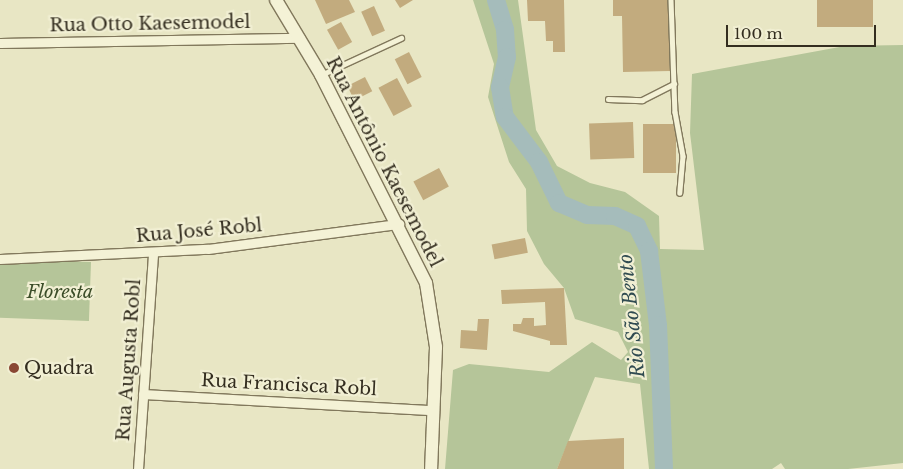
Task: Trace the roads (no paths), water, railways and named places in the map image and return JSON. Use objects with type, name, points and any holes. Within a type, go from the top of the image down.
[{"type":"main road","name":"Rua Antônio Kaesemodel","points":[[276,0],[321,75],[417,260],[431,305],[436,347],[431,469]]},
{"type":"street","name":"Rua Otto Kaesemodel","points":[[0,43],[300,38]]},
{"type":"street","name":"Rua José Robl","points":[[0,259],[152,253],[400,224]]},
{"type":"street","name":"Rua Augusta Robl","points":[[138,469],[152,253]]},
{"type":"street","name":"Rua Francisca Robl","points":[[143,394],[433,410]]},
{"type":"lane","points":[[671,0],[674,84],[683,156],[680,192]]},
{"type":"lane","points":[[321,75],[401,38]]},
{"type":"lane","points":[[608,99],[642,100],[674,84]]},
{"type":"waterway","name":"Rio São Bento","points":[[496,0],[505,30],[507,57],[500,87],[505,117],[539,162],[559,203],[587,215],[615,216],[637,226],[649,251],[658,325],[664,469]]},
{"type":"place","name":"Quadra","points":[[14,368]]},
{"type":"park label","name":"Floresta","points":[[60,292]]}]
